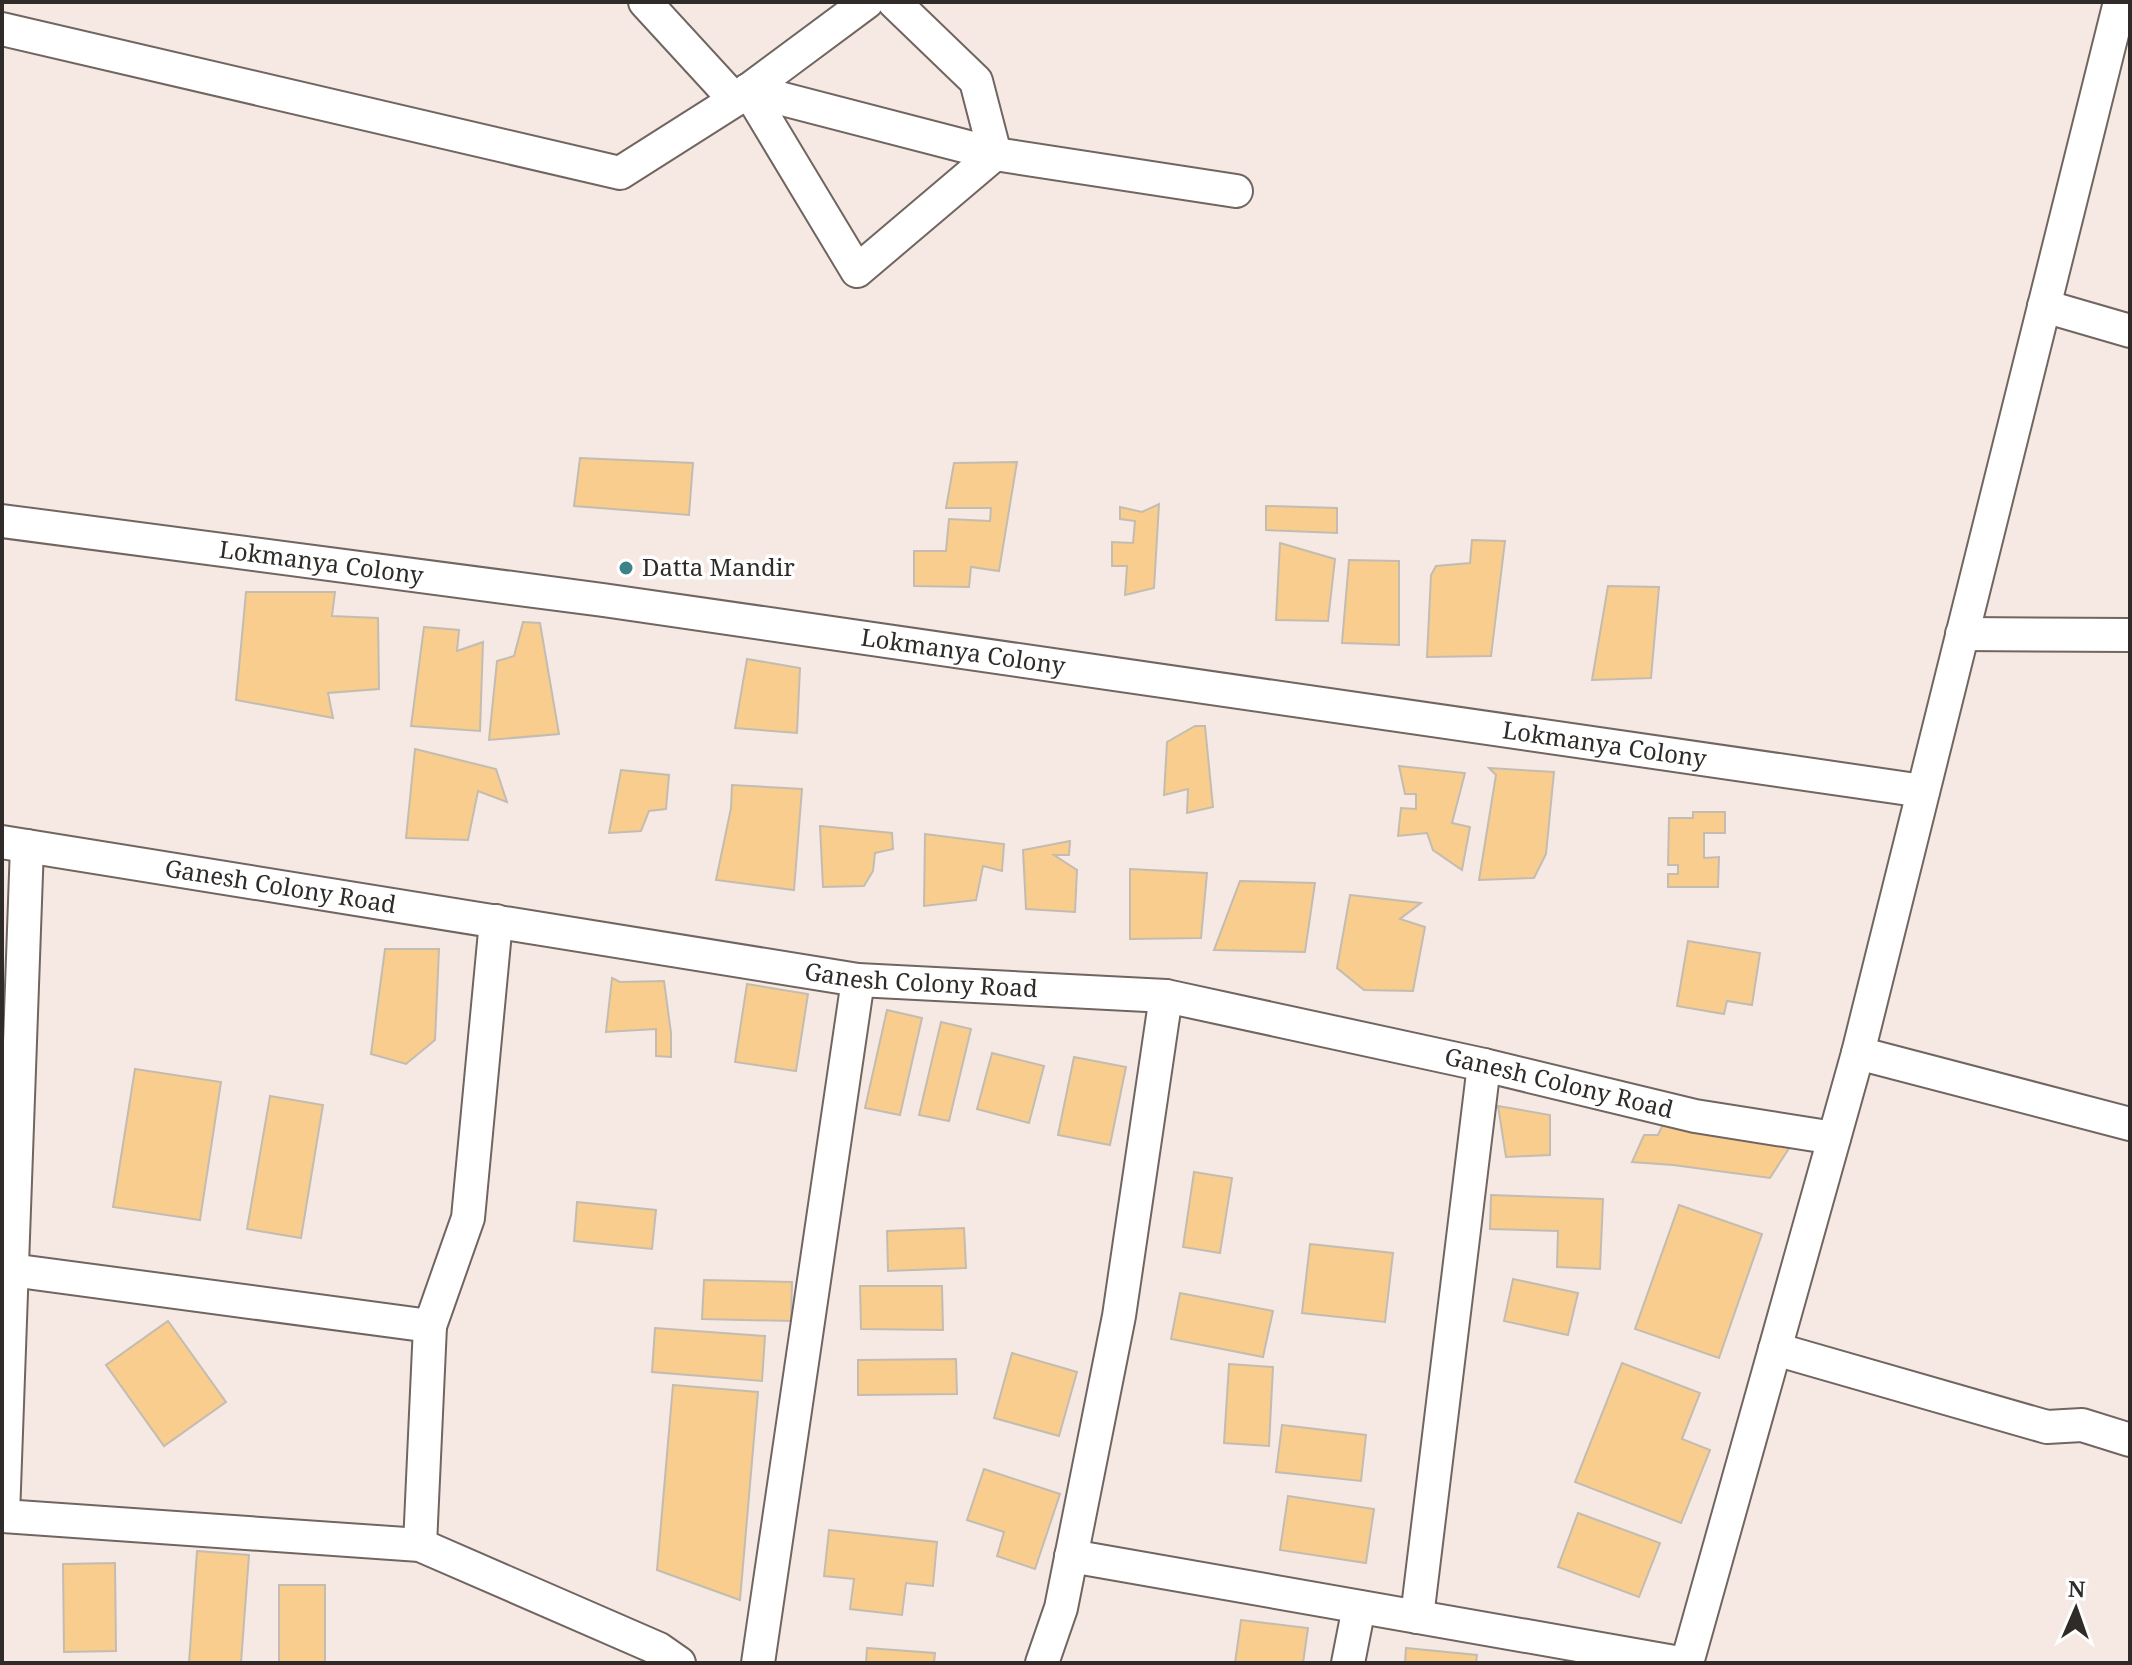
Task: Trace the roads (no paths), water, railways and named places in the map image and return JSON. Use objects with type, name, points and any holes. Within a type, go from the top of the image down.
[{"type":"street","points":[[645,2],[741,95],[857,271],[995,154]]},
{"type":"street","points":[[2,29],[620,173],[741,95],[867,2]]},
{"type":"street","points":[[894,2],[976,81],[995,154]]},
{"type":"street","points":[[1687,1663],[1858,1053],[2120,2]]},
{"type":"street","points":[[741,95],[995,154],[1236,191]]},
{"type":"street","points":[[2044,306],[2130,331]]},
{"type":"street","name":"Lokmanya Colony","points":[[2,521],[619,602],[1923,791]]},
{"type":"street","points":[[1962,634],[2130,635]]},
{"type":"street","points":[[2,1528],[11,1270],[14,844]]},
{"type":"street","name":"Ganesh Colony Road","points":[[14,844],[858,980],[1166,996],[1484,1065],[1695,1116],[1834,1138]]},
{"type":"street","points":[[420,1545],[430,1326],[468,1218],[496,921]]},
{"type":"street","points":[[758,1663],[858,980]]},
{"type":"street","points":[[1042,1663],[1061,1608],[1119,1316],[1166,996]]},
{"type":"street","points":[[1858,1053],[2130,1124]]},
{"type":"street","points":[[1417,1617],[1484,1065]]},
{"type":"street","points":[[11,1270],[430,1326]]},
{"type":"street","points":[[1775,1349],[2047,1427],[2082,1425],[2130,1440]]},
{"type":"street","points":[[2,1516],[420,1545],[659,1649],[679,1663]]},
{"type":"street","points":[[1071,1556],[1680,1663]]},
{"type":"street","points":[[1348,1663],[1359,1607]]},
{"type":"place","name":"Datta Mandir","points":[[626,568]]}]
